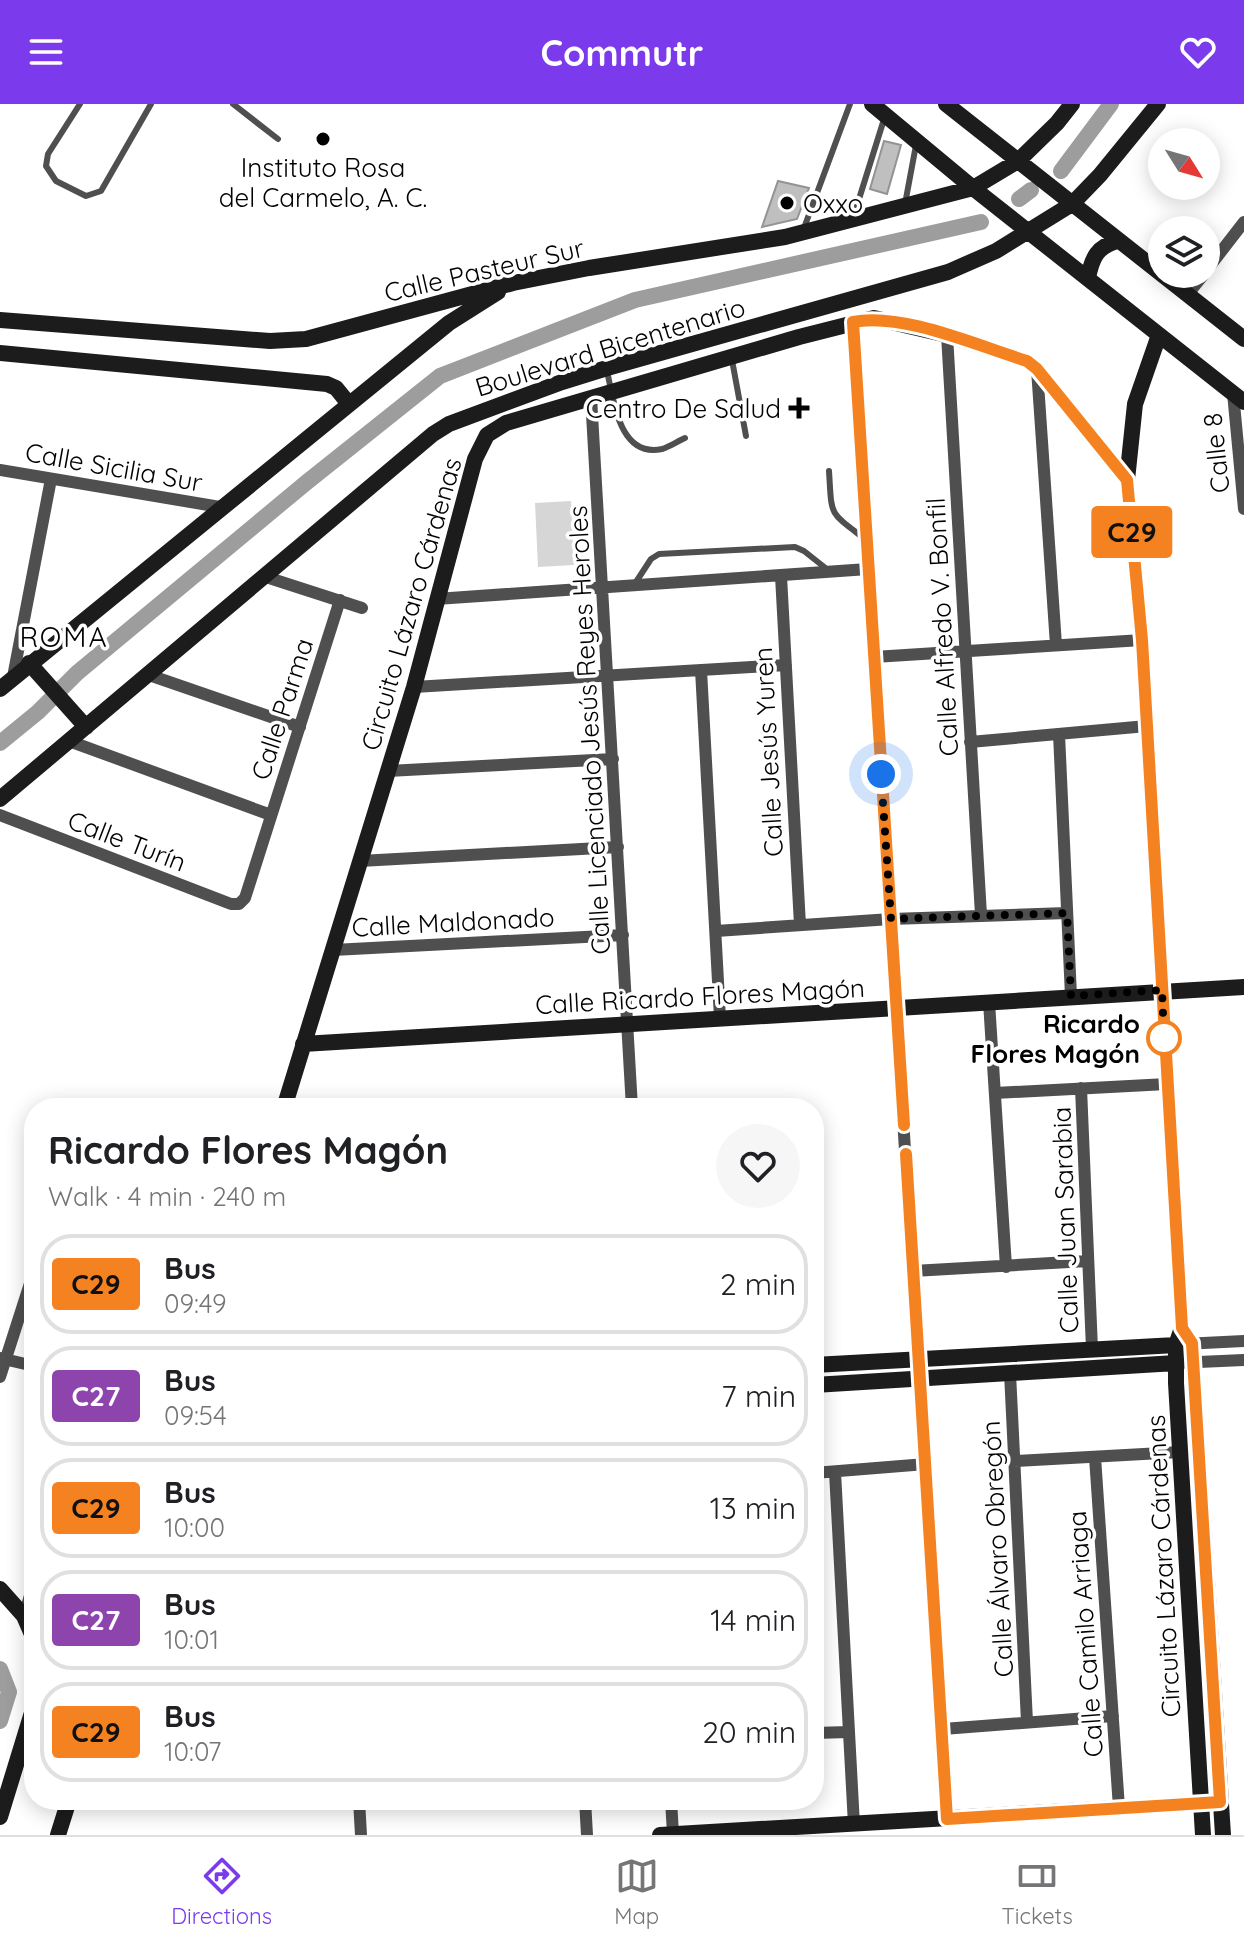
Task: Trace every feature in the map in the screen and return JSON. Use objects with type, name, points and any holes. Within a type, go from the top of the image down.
[{"type":"street","points":[[872,104],[1238,398]]},
{"type":"street","points":[[946,104],[1244,339]]},
{"type":"street","name":"Calle Pasteur Sur","points":[[0,320],[270,341],[306,339],[513,283],[803,233],[973,188],[1018,161],[1072,104]]},
{"type":"street","name":"Boulevard Bicentenario","points":[[0,799],[433,434],[449,424],[562,382],[948,272],[996,251],[1072,204],[1158,104]]},
{"type":"street","points":[[1220,253],[1244,222]]},
{"type":"street","points":[[1088,278],[1097,251],[1118,241]]},
{"type":"street","points":[[5,683],[449,323],[513,283]]},
{"type":"street","points":[[1188,294],[1193,288]]},
{"type":"street","points":[[879,291],[877,303],[883,320]]},
{"type":"street","points":[[799,337],[808,327],[853,299]]},
{"type":"street","name":"Circuito Lázaro Cárdenas","points":[[287,1098],[414,687],[475,459],[487,435],[506,423],[591,397],[874,318],[947,335],[1027,361],[1037,369],[1127,480]]},
{"type":"street","points":[[853,322],[947,1819]]},
{"type":"street","name":"Calle Alfredo V. Bonfil","points":[[947,335],[981,915]]},
{"type":"street","name":"Circuito Lázaro Cárdenas","points":[[1159,335],[1135,404],[1127,480],[1142,640],[1182,1328],[1223,1835]]},
{"type":"street","points":[[0,353],[327,384],[336,388],[349,404]]},
{"type":"street","points":[[1037,369],[1056,645]]},
{"type":"street","name":"Calle Licenciado Jesús Reyes Heroles","points":[[591,397],[632,1098]]},
{"type":"street","name":"Calle 8","points":[[1238,398],[1244,509]]},
{"type":"street","name":"Calle Sicilia Sur","points":[[0,470],[220,507]]},
{"type":"street","points":[[5,683],[51,479]]},
{"type":"street","points":[[436,599],[604,590],[868,569]]},
{"type":"street","name":"Calle Jesús Yuren","points":[[781,576],[800,925]]},
{"type":"street","points":[[266,577],[362,608]]},
{"type":"street","name":"Calle Parma","points":[[239,904],[245,898],[340,600]]},
{"type":"street","points":[[874,657],[1142,640]]},
{"type":"street","points":[[29,663],[86,727]]},
{"type":"street","points":[[414,687],[786,665]]},
{"type":"street","points":[[701,670],[720,1018]]},
{"type":"street","points":[[149,675],[300,727]]},
{"type":"street","points":[[970,742],[1147,726]]},
{"type":"street","points":[[1059,734],[1071,996]]},
{"type":"street","points":[[69,741],[271,815]]},
{"type":"street","points":[[388,771],[613,759]]},
{"type":"street","name":"Calle Turín","points":[[0,815],[231,904],[239,904]]},
{"type":"street","points":[[360,861],[618,847]]},
{"type":"street","points":[[716,931],[891,919],[1067,913]]},
{"type":"street","name":"Calle Maldonado","points":[[333,950],[623,935]]},
{"type":"street","name":"Calle Ricardo Flores Magón","points":[[303,1044],[1244,987]]},
{"type":"street","points":[[989,1002],[1006,1267]]},
{"type":"street","points":[[995,1093],[1167,1084]]},
{"type":"street","name":"Calle Juan Sarabia","points":[[1081,1088],[1092,1349]]},
{"type":"street","points":[[913,1271],[1087,1261]]},
{"type":"street","points":[[0,1377],[3,1358],[24,1299]]},
{"type":"street","points":[[824,1364],[1244,1341]]},
{"type":"street","points":[[3,1358],[24,1363]]},
{"type":"street","points":[[824,1384],[1244,1360]]},
{"type":"street","name":"Circuito Lázaro Cárdenas","points":[[1185,1363],[1180,1452],[1203,1835]]},
{"type":"street","name":"Calle Álvaro Obregón","points":[[1010,1373],[1027,1722]]},
{"type":"street","points":[[1014,1461],[1180,1452]]},
{"type":"street","name":"Calle Camilo Arriaga","points":[[1095,1457],[1119,1808]]},
{"type":"street","points":[[824,1473],[926,1464]]},
{"type":"street","points":[[835,1472],[854,1825]]},
{"type":"street","points":[[0,1589],[24,1616]]},
{"type":"street","points":[[943,1729],[1113,1716]]},
{"type":"street","points":[[824,1733],[849,1732]]},
{"type":"street","points":[[0,1817],[24,1739]]},
{"type":"street","points":[[660,1835],[854,1825],[879,1829],[947,1819],[1220,1802]]},
{"type":"street","points":[[58,1835],[66,1810]]},
{"type":"street","points":[[360,1810],[361,1835]]},
{"type":"street","points":[[586,1810],[587,1835]]},
{"type":"street","points":[[672,1810],[673,1834]]},
{"type":"lane","points":[[80,104],[48,154],[46,166],[56,181],[86,196],[101,191],[151,104]]},
{"type":"lane","points":[[233,104],[278,139]]},
{"type":"lane","points":[[803,233],[850,104]]},
{"type":"lane","points":[[853,220],[885,116]]},
{"type":"lane","points":[[905,204],[917,141]]},
{"type":"lane","points":[[731,357],[746,436]]},
{"type":"lane","points":[[607,368],[624,435],[638,448],[661,449],[685,438]]},
{"type":"lane","points":[[829,471],[831,510],[835,517],[866,540]]},
{"type":"lane","points":[[632,587],[651,559],[659,554],[795,547],[831,572]]},
{"type":"shaded area","points":[[571,501],[574,565],[538,567],[535,503]]},
{"type":"building","points":[[884,141],[901,145],[887,194],[870,189]]},
{"type":"building","name":"Oxxo","points":[[778,181],[809,188],[797,219],[762,227]]},
{"type":"waterway","points":[[1061,171],[1111,104]]},
{"type":"waterway","points":[[1019,199],[1031,190]]},
{"type":"waterway","points":[[0,743],[38,712],[77,673],[440,376],[635,300],[981,222]]},
{"type":"waterway","points":[[0,1669],[9,1692],[0,1721]]},
{"type":"bus line","name":"C29","points":[[904,1125],[853,322],[874,318],[947,335],[1027,361],[1037,369],[1127,480],[1142,640],[1182,1328],[1192,1343],[1220,1802],[947,1819],[906,1154]]},
{"type":"place","name":"Instituto Rosa del Carmelo, A. C.","points":[[323,139]]},
{"type":"place","name":"Oxxo","points":[[787,203]]},
{"type":"place","name":"Centro De Salud","points":[[799,408]]},
{"type":"place","name":"Ricardo Flores Magón","points":[[1164,1038]]},
{"type":"district","name":"ROMA","points":[[64,636]]},
{"type":"route","points":[[881,774],[891,919],[1067,913],[1071,996],[1162,990],[1164,1038]]}]
